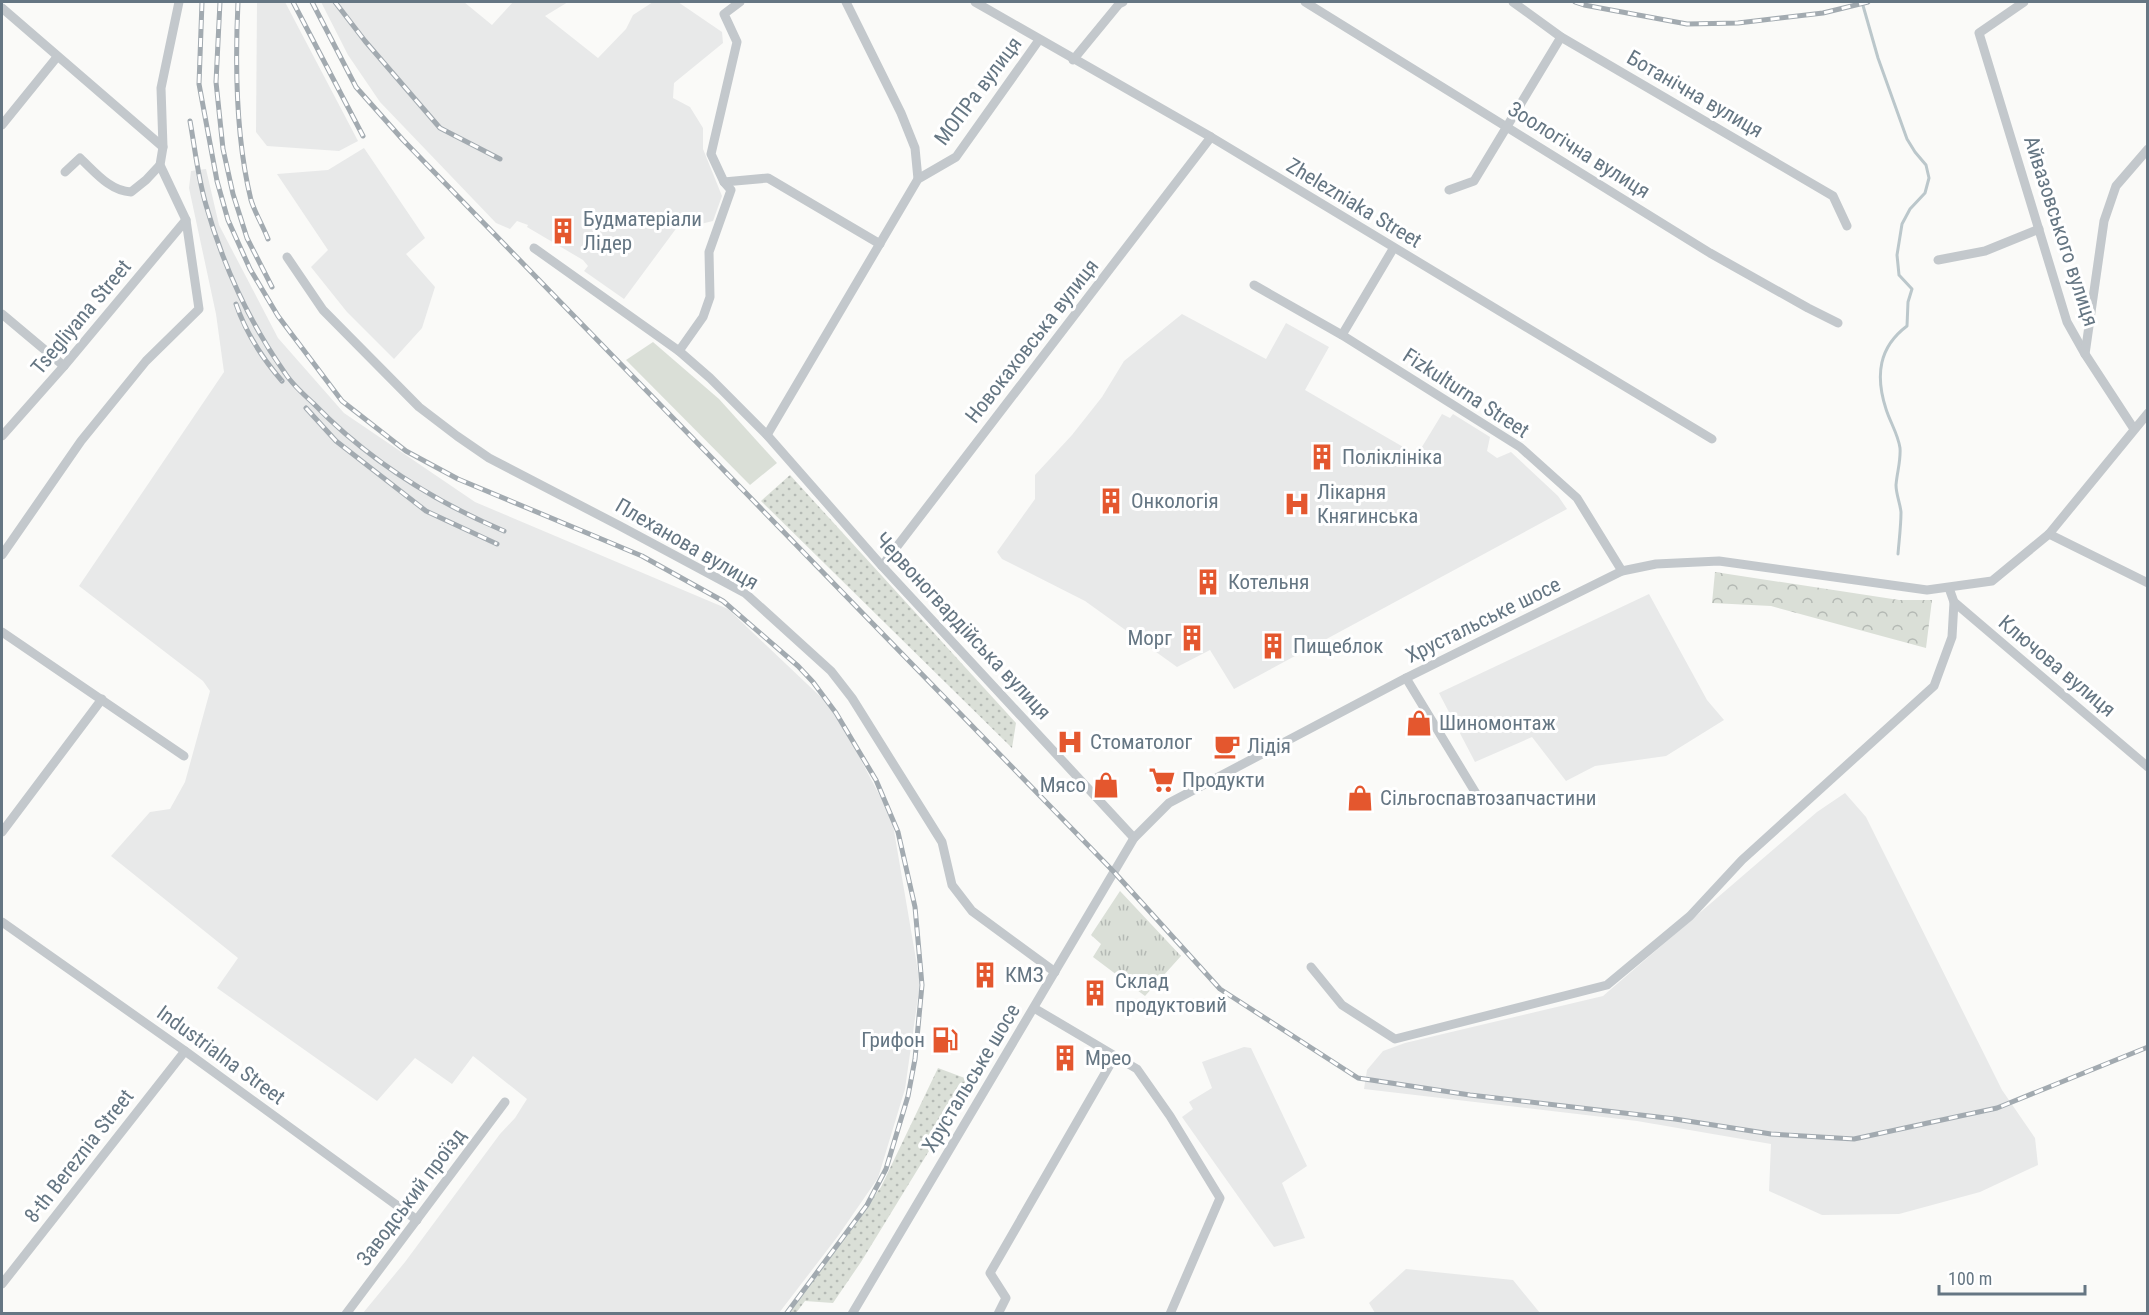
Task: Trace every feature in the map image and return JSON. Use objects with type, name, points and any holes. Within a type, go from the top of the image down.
[{"type":"street","points":[[65,172],[80,158],[120,191],[131,192],[160,165],[163,147],[160,88],[179,2]]},
{"type":"street","points":[[679,351],[703,317],[710,297],[709,252],[731,190],[724,182],[711,154],[737,42],[724,14],[740,2]]},
{"type":"street","points":[[767,435],[918,178],[915,148],[901,113],[846,2]]},
{"type":"street","name":"Zhelezniaka Street","points":[[975,2],[1211,137],[1393,249],[1712,439]]},
{"type":"street","points":[[1073,60],[1123,2]]},
{"type":"street","name":"Зоологічна вулиця","points":[[1305,2],[1710,253],[1838,323]]},
{"type":"street","name":"Ботанічна вулиця","points":[[1513,2],[1561,37],[1833,196],[1847,226]]},
{"type":"street","name":"Айвазовського вулиця","points":[[2024,2],[1979,33],[2067,322],[2134,429]]},
{"type":"street","points":[[2,8],[163,147]]},
{"type":"street","points":[[1449,189],[1474,181],[1561,37]]},
{"type":"street","name":"МОПРа вулиця","points":[[918,178],[956,158],[1039,40]]},
{"type":"street","points":[[2,125],[57,57]]},
{"type":"street","name":"Новокаховська вулиця","points":[[882,566],[1211,137]]},
{"type":"street","points":[[2085,354],[2104,221],[2115,186],[2148,149]]},
{"type":"street","points":[[2,555],[87,433],[146,361],[199,309],[186,220],[160,165]]},
{"type":"street","points":[[724,182],[768,178],[880,244]]},
{"type":"street","name":"Tsegliyana Street","points":[[2,436],[64,366],[186,220]]},
{"type":"street","points":[[1938,260],[1985,251],[2039,229]]},
{"type":"street","name":"Червоногвардійська вулиця","points":[[534,248],[679,351],[767,435],[882,566],[1134,838]]},
{"type":"street","points":[[1342,335],[1393,249]]},
{"type":"street","name":"Плеханова вулиця","points":[[287,257],[323,310],[419,407],[457,436],[489,458],[620,525],[745,593],[831,671],[852,698],[942,842],[952,885],[972,911],[1055,972]]},
{"type":"street","name":"Fizkulturna Street","points":[[1254,285],[1342,335],[1520,447],[1577,498],[1622,572]]},
{"type":"street","points":[[2,314],[64,366]]},
{"type":"street","name":"Хрустальське шосе","points":[[852,1314],[1134,838],[1169,803],[1406,678],[1622,572],[1656,564],[1719,561],[1927,590],[1992,581],[2049,534],[2148,413]]},
{"type":"street","points":[[2049,534],[2148,584]]},
{"type":"street","name":"Ключова вулиця","points":[[1949,588],[1954,602],[2148,767]]},
{"type":"street","points":[[1311,967],[1342,1005],[1395,1039],[1607,985],[1690,916],[1742,861],[1934,686],[1952,637],[1954,602]]},
{"type":"street","points":[[2,632],[184,756]]},
{"type":"street","points":[[1406,678],[1480,800]]},
{"type":"street","points":[[2,832],[102,699]]},
{"type":"street","name":"Industrialna Street","points":[[2,922],[185,1051],[417,1220]]},
{"type":"street","points":[[1034,1008],[1137,1069],[1170,1116],[1220,1198],[1170,1314]]},
{"type":"street","name":"8-th Bereznia Street","points":[[2,1284],[185,1051]]},
{"type":"street","points":[[998,1314],[1006,1298],[990,1273],[1115,1056]]},
{"type":"street","name":"Заводський проїзд","points":[[346,1314],[506,1102]]},
{"type":"shaded area","points":[[257,2],[285,2],[358,141],[339,151],[267,146],[256,132]]},
{"type":"shaded area","points":[[321,2],[464,2],[492,25],[513,2],[568,2],[545,16],[598,58],[626,29],[633,15],[653,2],[678,2],[722,32],[723,43],[674,83],[673,98],[690,107],[703,128],[703,149],[722,196],[713,221],[684,228],[678,226],[624,299],[584,271],[588,266],[583,260],[527,227],[528,225],[517,221],[510,229],[496,223],[380,102],[348,55]]},
{"type":"shaded area","points":[[364,148],[425,238],[406,254],[435,287],[422,328],[394,359],[347,312],[311,267],[328,250],[277,174],[328,170]]},
{"type":"shaded area","points":[[206,169],[219,225],[278,338],[344,413],[475,502],[728,609],[825,701],[842,724],[892,819],[920,983],[905,1089],[878,1178],[838,1236],[779,1313],[363,1313],[405,1262],[527,1099],[473,1056],[452,1084],[415,1058],[377,1101],[217,988],[238,958],[111,856],[150,812],[170,809],[185,782],[210,691],[203,681],[79,586],[224,372],[216,314],[189,188],[191,171]]},
{"type":"shaded area","name":"Лікарня Княгинська","points":[[1182,314],[1266,359],[1286,323],[1329,347],[1305,390],[1417,455],[1442,414],[1450,418],[1453,414],[1490,437],[1487,451],[1497,458],[1511,452],[1558,496],[1567,509],[1234,689],[1210,650],[1177,667],[1085,601],[1002,559],[997,552],[1035,499],[1035,475],[1072,435],[1102,397],[1124,361]]},
{"type":"shaded area","points":[[1649,594],[1707,700],[1724,720],[1666,756],[1595,766],[1566,781],[1532,737],[1475,762],[1439,693]]},
{"type":"shaded area","points":[[1845,793],[1866,817],[2002,1090],[2035,1138],[2038,1165],[1980,1192],[1899,1214],[1822,1215],[1769,1191],[1771,1144],[1637,1121],[1364,1089],[1367,1070],[1383,1051],[1405,1043],[1603,996],[1817,812]]},
{"type":"shaded area","points":[[1244,1047],[1251,1048],[1307,1166],[1282,1183],[1305,1238],[1274,1247],[1182,1117],[1193,1109],[1189,1102],[1212,1088],[1202,1062]]},
{"type":"shaded area","points":[[1406,1269],[1513,1280],[1540,1313],[1375,1313],[1369,1303]]},
{"type":"green space","points":[[653,342],[719,399],[777,463],[750,485],[626,360]]},
{"type":"green space","points":[[790,475],[1016,723],[1012,748],[761,501]]},
{"type":"green space","points":[[1715,572],[1899,600],[1932,600],[1926,648],[1771,606],[1712,603]]},
{"type":"green space","points":[[1120,891],[1181,956],[1145,996],[1093,957],[1101,944],[1091,935]]},
{"type":"green space","points":[[938,1068],[970,1080],[962,1097],[861,1262],[833,1303],[805,1301],[796,1313],[788,1313],[881,1187]]},
{"type":"waterway","points":[[1862,2],[1878,58],[1907,139],[1926,165],[1929,178],[1925,193],[1910,209],[1902,224],[1897,255],[1899,275],[1912,289],[1908,302],[1907,326],[1890,343],[1880,373],[1883,397],[1900,448],[1896,485],[1901,512],[1898,554]]},
{"type":"railway","points":[[202,2],[199,84],[217,181],[228,220],[250,269],[278,316],[342,401],[406,451],[458,479],[642,556],[723,601],[798,666],[813,682],[836,713],[876,780],[898,832],[915,907],[922,985],[915,1059],[908,1096],[886,1169],[867,1205],[786,1314]]},
{"type":"railway","points":[[220,2],[216,82],[223,149],[233,194],[247,238],[272,287]]},
{"type":"railway","points":[[238,2],[237,76],[242,152],[251,200],[268,239]]},
{"type":"railway","points":[[293,2],[363,136]]},
{"type":"railway","points":[[312,2],[356,87],[403,140],[1114,872],[1220,989],[1358,1078],[1470,1095],[1675,1119],[1771,1134],[1854,1139],[1997,1108],[2148,1047]]},
{"type":"railway","points":[[335,2],[365,41],[440,128],[500,159]]},
{"type":"railway","points":[[1575,2],[1687,24],[1738,23],[1823,13],[1868,2]]},
{"type":"railway","points":[[190,121],[203,195],[220,249],[238,292],[260,334],[288,377],[334,423],[378,460],[426,492],[504,531]]},
{"type":"railway","points":[[236,304],[255,345],[282,381]]},
{"type":"railway","points":[[306,408],[336,441],[426,511],[497,544]]},
{"type":"place","name":"Будматеріали Лідер","points":[[563,231]]},
{"type":"place","name":"Поліклініка","points":[[1322,457]]},
{"type":"place","name":"Онкологія","points":[[1111,501]]},
{"type":"place","name":"Лікарня Княгинська","points":[[1297,504]]},
{"type":"place","name":"Котельня","points":[[1208,582]]},
{"type":"place","name":"Морг","points":[[1192,638]]},
{"type":"place","name":"Пищеблок","points":[[1273,646]]},
{"type":"place","name":"Шиномонтаж","points":[[1419,723]]},
{"type":"place","name":"Стоматолог","points":[[1070,742]]},
{"type":"place","name":"Лідія","points":[[1227,746]]},
{"type":"place","name":"Продукти","points":[[1162,780]]},
{"type":"place","name":"Мясо","points":[[1106,785]]},
{"type":"place","name":"Сільгоспавтозапчастини","points":[[1360,798]]},
{"type":"place","name":"КМЗ","points":[[985,975]]},
{"type":"place","name":"Склад продуктовий","points":[[1095,993]]},
{"type":"place","name":"Грифон","points":[[945,1040]]},
{"type":"place","name":"Мрео","points":[[1065,1058]]}]
